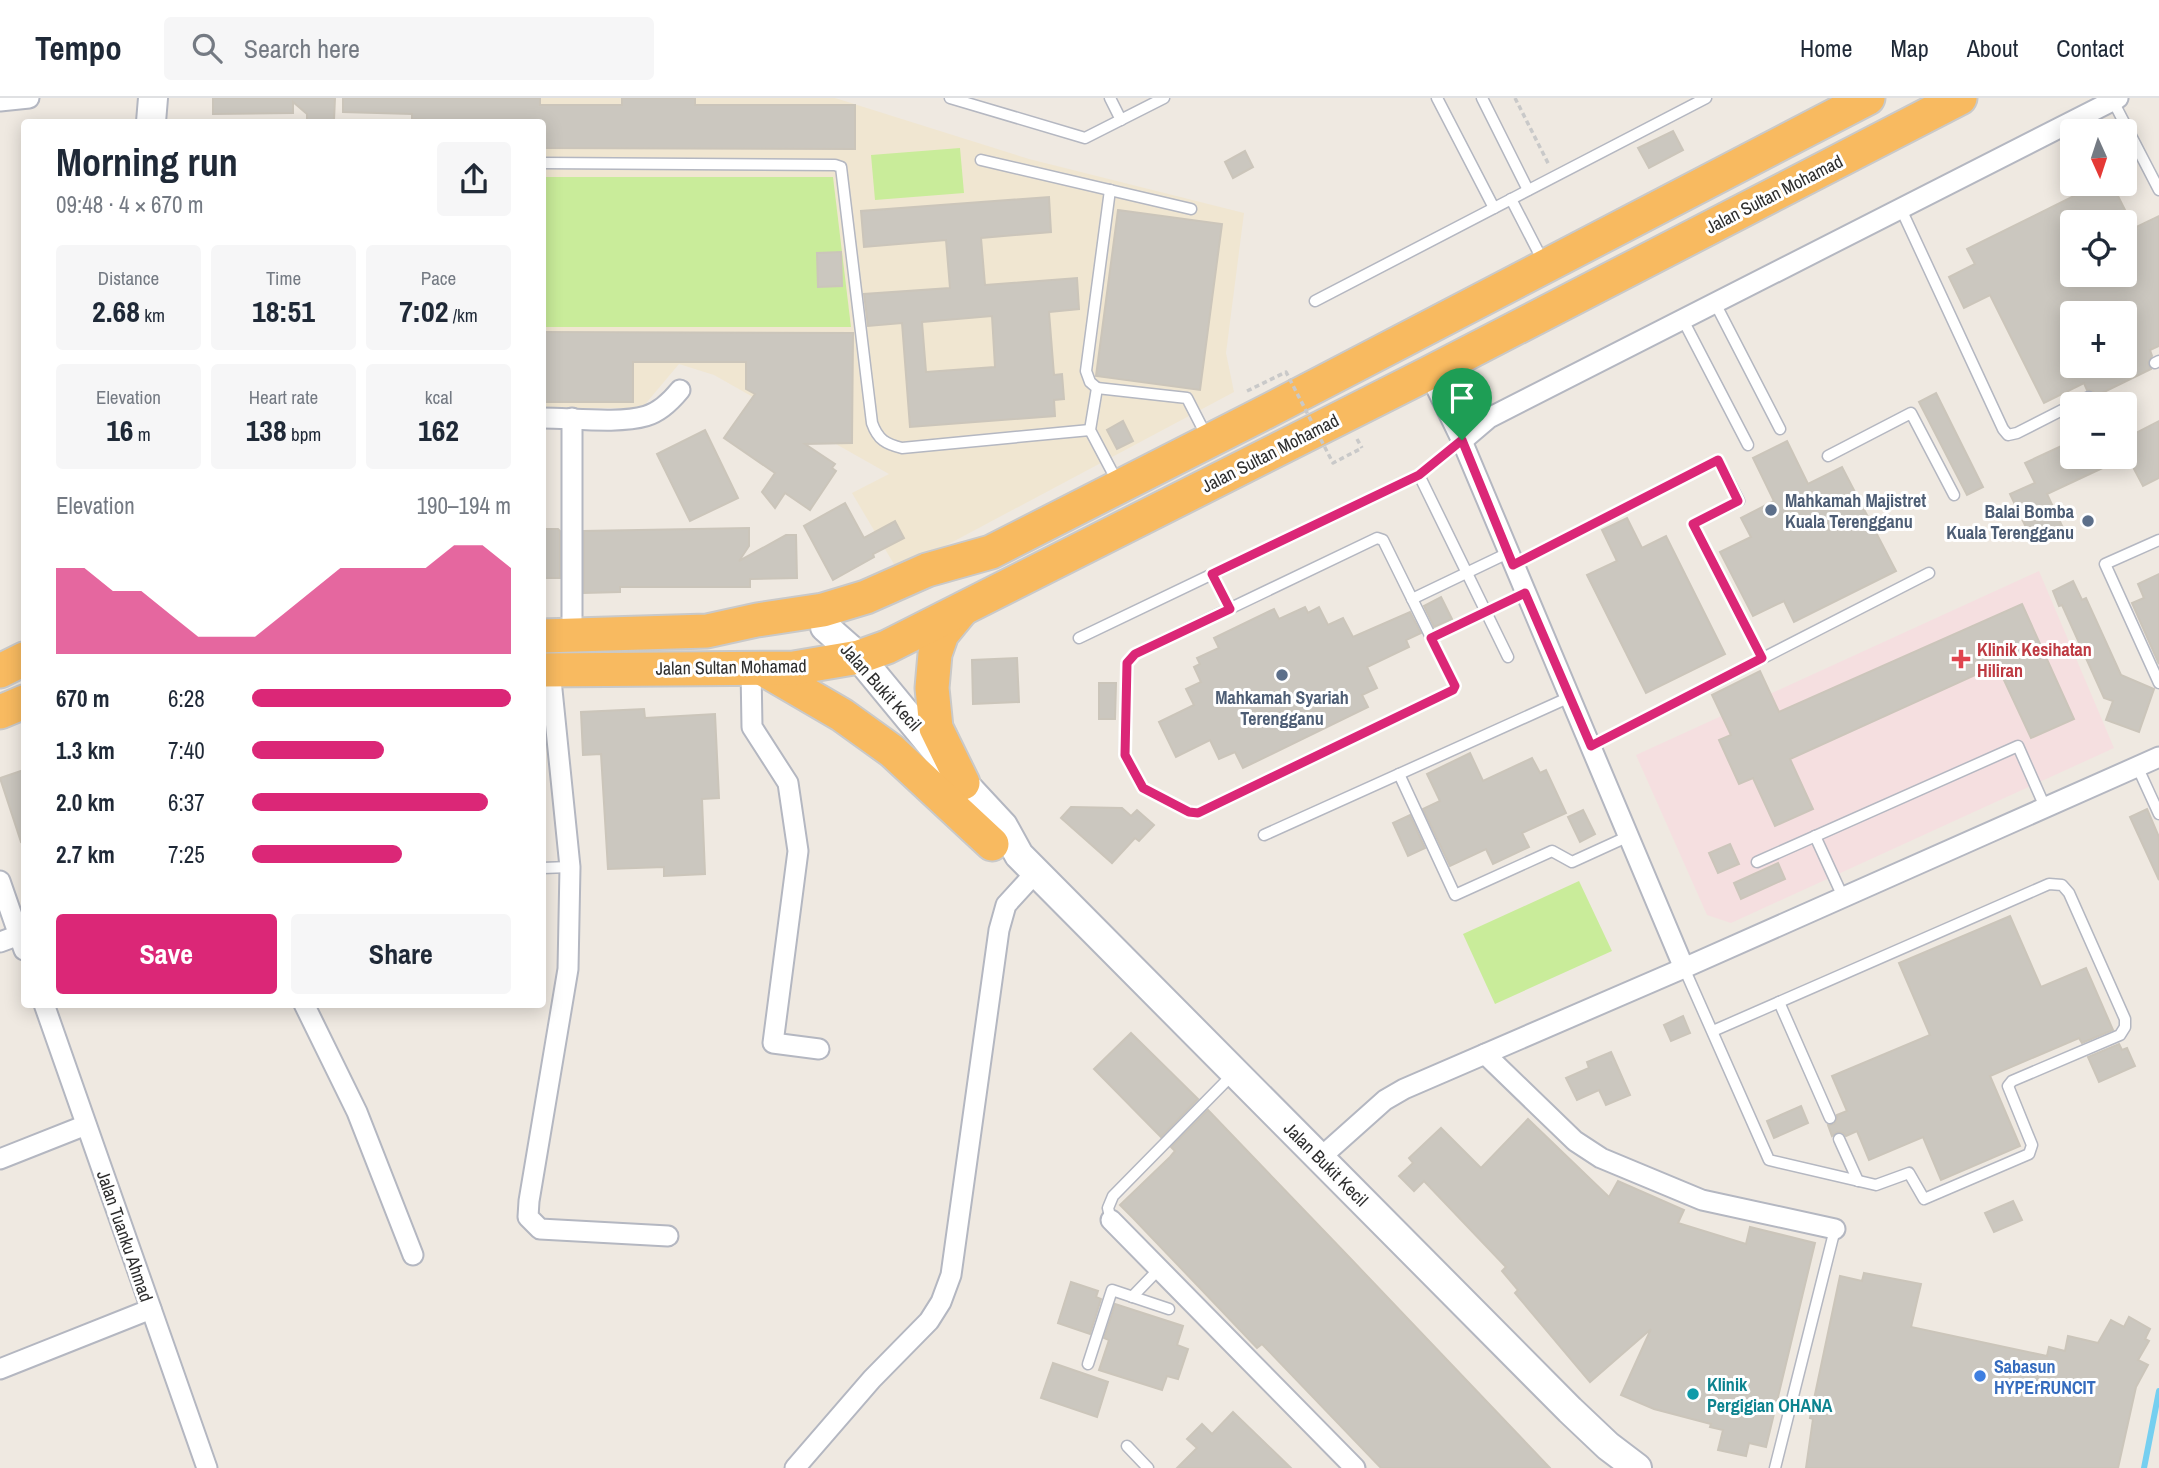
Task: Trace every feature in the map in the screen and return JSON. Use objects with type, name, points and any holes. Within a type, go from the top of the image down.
[{"type":"highway","name":"Jalan Sultan Mohamad","points":[[557,635],[707,631],[823,610],[866,597],[928,570],[991,552],[1868,98]]},
{"type":"highway","name":"Jalan Sultan Mohamad","points":[[546,670],[794,668],[849,659],[887,647],[1429,373],[1960,98]]},
{"type":"highway","points":[[707,631],[825,628],[859,619],[991,552]]},
{"type":"highway","points":[[961,611],[942,634],[935,654],[932,688],[936,729],[963,783]]},
{"type":"highway","points":[[0,671],[21,660]]},
{"type":"highway","points":[[757,669],[842,715],[892,751],[1016,857]]},
{"type":"highway","points":[[0,683],[21,676]]},
{"type":"highway","points":[[0,712],[21,703]]},
{"type":"highway","points":[[0,723],[21,717]]},
{"type":"main road","points":[[151,119],[153,98]]},
{"type":"main road","name":"Jalan Bukit Kecil","points":[[825,628],[1016,857],[1570,1410],[1608,1446],[1637,1468]]},
{"type":"main road","name":"Jalan Bukit Kecil","points":[[849,659],[1003,826],[1016,857]]},
{"type":"street","points":[[0,101],[29,98]]},
{"type":"street","points":[[1462,440],[1489,418],[2116,99]]},
{"type":"street","points":[[1429,373],[1462,440],[1684,968]]},
{"type":"street","points":[[546,418],[630,419],[648,416],[660,409],[680,390]]},
{"type":"street","points":[[557,635],[572,418]]},
{"type":"street","points":[[757,669],[752,727],[788,783],[798,851],[773,1043],[819,1049]]},
{"type":"street","points":[[546,670],[569,867],[568,969],[528,1201],[528,1217],[540,1229],[668,1236]]},
{"type":"street","points":[[1320,1158],[1385,1100],[1404,1089],[2159,757]]},
{"type":"street","points":[[795,1468],[872,1380],[929,1321],[941,1302],[951,1275],[999,930],[1016,857]]},
{"type":"street","points":[[0,881],[21,940]]},
{"type":"street","points":[[0,942],[21,943]]},
{"type":"street","name":"Jalan Tuanku Ahmad","points":[[45,1008],[207,1468]]},
{"type":"street","points":[[306,1008],[357,1112],[413,1255]]},
{"type":"street","points":[[1485,1054],[1574,1140],[1601,1158],[1702,1200],[1835,1229]]},
{"type":"street","points":[[0,1159],[86,1125]]},
{"type":"street","points":[[1111,1220],[1355,1468]]},
{"type":"street","points":[[0,1369],[151,1309]]},
{"type":"lane","points":[[950,98],[1085,138],[1121,120],[1149,101],[1164,98]]},
{"type":"lane","points":[[1110,98],[1121,120]]},
{"type":"lane","points":[[1437,98],[1494,208]]},
{"type":"lane","points":[[1482,98],[1528,190]]},
{"type":"lane","points":[[1315,301],[1706,98]]},
{"type":"lane","points":[[2116,99],[2124,119]]},
{"type":"lane","points":[[2137,149],[2159,190]]},
{"type":"lane","points":[[981,160],[1191,209]]},
{"type":"lane","points":[[546,163],[841,167],[873,423],[877,436],[887,444],[902,448],[1090,430]]},
{"type":"lane","points":[[1110,190],[1086,371],[1090,382],[1097,388],[1186,398],[1209,441]]},
{"type":"lane","points":[[1511,199],[1546,267]]},
{"type":"lane","points":[[1901,209],[2003,429],[2008,435],[2017,433],[2060,412]]},
{"type":"lane","points":[[1715,303],[1780,429]]},
{"type":"lane","points":[[1684,320],[1748,445]]},
{"type":"lane","points":[[1097,388],[1090,430],[1120,487]]},
{"type":"lane","points":[[1828,456],[1911,413],[1954,495]]},
{"type":"lane","points":[[1079,638],[1419,475],[1462,440]]},
{"type":"lane","points":[[1412,599],[1467,572],[1511,559],[1718,460],[1738,501],[1693,524],[1762,658]]},
{"type":"lane","points":[[1419,475],[1508,657]]},
{"type":"lane","points":[[1377,538],[1383,540],[1455,686],[1453,690],[1194,813],[1143,788],[1125,755],[1127,663],[1135,654],[1230,609],[1377,538]]},
{"type":"lane","points":[[2159,540],[2105,564],[2159,683]]},
{"type":"lane","points":[[1591,746],[1929,573]]},
{"type":"lane","points":[[1212,574],[1230,609]]},
{"type":"lane","points":[[1431,638],[1525,593]]},
{"type":"lane","points":[[1264,835],[1570,697]]},
{"type":"lane","points":[[1757,862],[2018,746],[2045,807]]},
{"type":"lane","points":[[2137,766],[2158,807]]},
{"type":"lane","points":[[1399,774],[1455,895],[1552,851],[1572,862],[1629,836]]},
{"type":"lane","points":[[1815,836],[1843,897]]},
{"type":"lane","points":[[546,868],[569,867]]},
{"type":"lane","points":[[1684,968],[1769,1160],[1879,1185],[1909,1173],[1921,1197],[1927,1198],[2029,1154],[2032,1145],[2008,1086],[2012,1081],[2120,1035],[2125,1027],[2119,1006],[2069,893],[2062,885],[2049,884],[1713,1031]]},
{"type":"lane","points":[[1779,1002],[1830,1118]]},
{"type":"lane","points":[[1111,1220],[1108,1208],[1113,1196],[1235,1073]]},
{"type":"lane","points":[[1839,1139],[1858,1181]]},
{"type":"lane","points":[[1775,1468],[1835,1229]]},
{"type":"lane","points":[[1132,1297],[1159,1269]]},
{"type":"lane","points":[[1088,1364],[1112,1290],[1169,1309]]},
{"type":"lane","points":[[1127,1447],[1147,1468]]},
{"type":"path","points":[[1515,98],[1555,176]]},
{"type":"path","points":[[1247,391],[1286,372],[1333,463],[1362,449]]},
{"type":"shaded area","points":[[512,98],[835,98],[1029,159],[1244,213],[1226,353],[1234,392],[898,571],[852,493],[889,474],[714,375],[679,364],[642,408],[546,408],[546,119],[512,119]]},
{"type":"shaded area","name":"Klinik Kesihatan Hiliran","points":[[2039,571],[2114,748],[1731,923],[1707,915],[1636,755]]},
{"type":"green space","points":[[960,148],[964,193],[875,200],[871,155]]},
{"type":"green space","points":[[546,177],[833,177],[851,327],[546,327]]},
{"type":"green space","points":[[1579,881],[1612,951],[1495,1004],[1463,934]]},
{"type":"building","points":[[213,98],[335,98],[334,119],[307,119],[307,114],[293,102],[293,113],[213,114]]},
{"type":"building","points":[[343,98],[540,98],[540,105],[622,105],[622,98],[695,98],[695,105],[855,105],[855,149],[546,148],[546,119],[412,119],[412,114],[343,112]]},
{"type":"building","points":[[1673,131],[1683,150],[1649,168],[1638,148]]},
{"type":"building","points":[[1245,151],[1253,167],[1233,178],[1225,162]]},
{"type":"building","points":[[2074,196],[2118,196],[2125,210],[2060,210],[2060,287],[2137,287],[2137,227],[2159,216],[2159,346],[2150,350],[2152,356],[2148,363],[2151,369],[2137,376],[2137,301],[2060,301],[2060,378],[2133,378],[2104,392],[2087,390],[2084,383],[2066,392],[2060,392],[2060,395],[2044,403],[1990,295],[1964,308],[1949,277],[1975,264],[1967,249]]},
{"type":"building","points":[[1049,197],[1051,232],[981,238],[985,285],[1077,278],[1079,309],[1049,312],[1054,375],[1062,374],[1064,399],[1054,400],[1055,416],[910,427],[902,323],[868,326],[864,294],[950,288],[946,240],[864,247],[861,211]],"holes":[[[992,316],[995,367],[926,372],[922,322]]]},
{"type":"building","points":[[1118,210],[1222,224],[1200,390],[1096,376]]},
{"type":"building","points":[[841,252],[842,286],[818,287],[817,253]]},
{"type":"building","points":[[546,332],[853,333],[852,443],[805,444],[835,464],[832,468],[836,471],[810,510],[785,493],[775,508],[762,492],[775,473],[724,438],[755,394],[746,389],[746,362],[633,362],[633,402],[546,402]]},
{"type":"building","points":[[1936,393],[1983,487],[1967,495],[1919,402]]},
{"type":"building","points":[[1123,421],[1133,441],[1117,449],[1107,430]]},
{"type":"building","points":[[2159,421],[2159,478],[2143,486],[2134,469],[2137,469],[2137,432]]},
{"type":"building","points":[[705,430],[738,498],[690,521],[657,454]]},
{"type":"building","points":[[1787,441],[1808,484],[1842,467],[1896,571],[1794,622],[1784,601],[1753,616],[1720,552],[1751,537],[1741,518],[1774,501],[1753,458]]},
{"type":"building","points":[[2060,447],[2060,469],[2100,469],[2047,494],[2064,530],[2034,544],[2010,494],[2035,483],[2025,463]]},
{"type":"building","points":[[845,503],[864,538],[895,521],[904,538],[833,580],[804,526]]},
{"type":"building","points":[[1627,518],[1642,548],[1666,536],[1725,654],[1646,693],[1587,575],[1617,561],[1602,530]]},
{"type":"building","points":[[749,528],[749,546],[739,561],[786,535],[796,535],[797,578],[750,579],[750,587],[620,587],[620,592],[584,593],[584,531]]},
{"type":"building","points":[[546,529],[560,531],[560,578],[546,578]]},
{"type":"building","points":[[2159,574],[2159,664],[2132,603],[2144,598],[2138,584]]},
{"type":"building","points":[[2073,581],[2082,600],[2086,598],[2121,675],[2154,689],[2139,732],[2106,720],[2113,701],[2104,698],[2062,605],[2059,606],[2053,591]]},
{"type":"building","points":[[1441,597],[1452,619],[1434,627],[1424,606]]},
{"type":"building","points":[[2022,604],[2074,719],[2031,738],[1997,665],[1790,759],[1813,809],[1775,826],[1753,778],[1739,784],[1719,740],[1731,735],[1712,695],[1760,671],[1779,712]]},
{"type":"building","points":[[1305,607],[1308,613],[1319,607],[1328,625],[1343,618],[1353,637],[1410,612],[1421,633],[1406,640],[1409,647],[1367,667],[1377,688],[1362,695],[1368,707],[1243,768],[1235,752],[1219,759],[1210,740],[1176,757],[1159,722],[1194,705],[1186,689],[1201,682],[1194,667],[1200,664],[1197,658],[1219,648],[1214,638],[1274,609],[1279,619]]},
{"type":"building","points":[[1017,658],[1019,702],[973,704],[972,660]]},
{"type":"building","points":[[1099,683],[1116,683],[1115,719],[1099,719]]},
{"type":"building","points":[[644,709],[645,718],[715,714],[719,798],[702,799],[705,874],[664,876],[664,867],[608,869],[601,754],[583,755],[581,712]]},
{"type":"building","points":[[1470,753],[1483,781],[1532,758],[1540,773],[1546,770],[1566,813],[1522,833],[1529,847],[1493,864],[1486,849],[1450,866],[1423,809],[1440,801],[1427,774]]},
{"type":"building","points":[[21,771],[21,842],[0,778]]},
{"type":"building","points":[[1071,807],[1122,808],[1131,816],[1137,810],[1154,825],[1139,841],[1135,838],[1112,863],[1061,818]]},
{"type":"building","points":[[2147,809],[2159,837],[2159,880],[2130,817]]},
{"type":"building","points":[[1583,810],[1595,834],[1580,842],[1568,817]]},
{"type":"building","points":[[1410,815],[1425,848],[1408,856],[1393,823]]},
{"type":"building","points":[[1730,844],[1739,864],[1718,873],[1709,853]]},
{"type":"building","points":[[1778,863],[1785,879],[1741,899],[1734,883]]},
{"type":"building","points":[[2010,916],[2041,987],[2086,968],[2113,1030],[2082,1043],[2079,1038],[1990,1076],[2020,1146],[1941,1180],[1923,1137],[1869,1160],[1857,1131],[1846,1136],[1837,1132],[1832,1136],[1828,1125],[1834,1124],[1837,1115],[1847,1111],[1832,1076],[1930,1035],[1899,963]]},
{"type":"building","points":[[1683,1016],[1690,1033],[1671,1041],[1664,1025]]},
{"type":"building","points":[[1131,1033],[1198,1099],[1161,1137],[1094,1069]]},
{"type":"building","points":[[2119,1044],[2122,1050],[2127,1048],[2135,1066],[2099,1082],[2088,1057]]},
{"type":"building","points":[[1611,1052],[1630,1095],[1606,1105],[1599,1090],[1577,1100],[1566,1078],[1589,1068],[1587,1062]]},
{"type":"building","points":[[1801,1106],[1808,1123],[1774,1138],[1767,1121]]},
{"type":"building","points":[[1208,1110],[1550,1468],[1381,1468],[1262,1344],[1257,1348],[1120,1205],[1170,1157],[1175,1151],[1171,1147]]},
{"type":"building","points":[[1528,1119],[1609,1197],[1618,1181],[1684,1210],[1678,1223],[1746,1244],[1750,1227],[1815,1243],[1766,1447],[1749,1443],[1746,1456],[1718,1450],[1723,1430],[1710,1427],[1711,1424],[1654,1409],[1621,1395],[1651,1329],[1590,1382],[1515,1293],[1518,1290],[1502,1271],[1506,1267],[1424,1181],[1414,1191],[1399,1176],[1413,1163],[1409,1158],[1441,1128],[1481,1168]]},
{"type":"building","points":[[2013,1201],[2022,1220],[1994,1232],[1985,1213]]},
{"type":"building","name":"Sabasun HYPErRUNCIT","points":[[1864,1273],[1921,1284],[1911,1327],[2047,1356],[2049,1347],[2065,1351],[2068,1336],[2098,1343],[2111,1320],[2124,1327],[2129,1317],[2150,1329],[2145,1339],[2149,1341],[2138,1360],[2148,1365],[2136,1387],[2118,1468],[1806,1468],[1813,1419],[1810,1418],[1840,1276],[1862,1281]]},
{"type":"building","points":[[1071,1282],[1098,1291],[1096,1297],[1101,1299],[1090,1334],[1058,1323]]},
{"type":"building","points":[[1115,1304],[1183,1326],[1177,1345],[1188,1349],[1178,1379],[1167,1376],[1162,1390],[1099,1370],[1109,1340],[1104,1338]]},
{"type":"building","points":[[1053,1363],[1108,1382],[1097,1417],[1041,1398]]},
{"type":"building","points":[[1233,1412],[1291,1468],[1177,1468],[1197,1448],[1187,1439],[1202,1424],[1212,1434]]},
{"type":"waterway","points":[[2144,1468],[2159,1391]]},
{"type":"place","name":"Mahkamah Majistret Kuala Terengganu","points":[[1771,510]]},
{"type":"place","name":"Balai Bomba Kuala Terengganu","points":[[2088,521]]},
{"type":"place","name":"Klinik Kesihatan Hiliran","points":[[1961,659]]},
{"type":"place","name":"Mahkamah Syariah Terengganu","points":[[1282,675]]},
{"type":"place","name":"Sabasun HYPErRUNCIT","points":[[1980,1376]]},
{"type":"place","name":"Klinik Pergigian OHANA","points":[[1693,1394]]},
{"type":"route","points":[[1462,440],[1513,565],[1718,460],[1738,501],[1693,524],[1762,658],[1591,746],[1525,593],[1431,638],[1455,686],[1453,690],[1198,813],[1189,812],[1143,788],[1125,755],[1126,673],[1127,663],[1135,654],[1230,609],[1212,574],[1419,475],[1462,440]]}]
